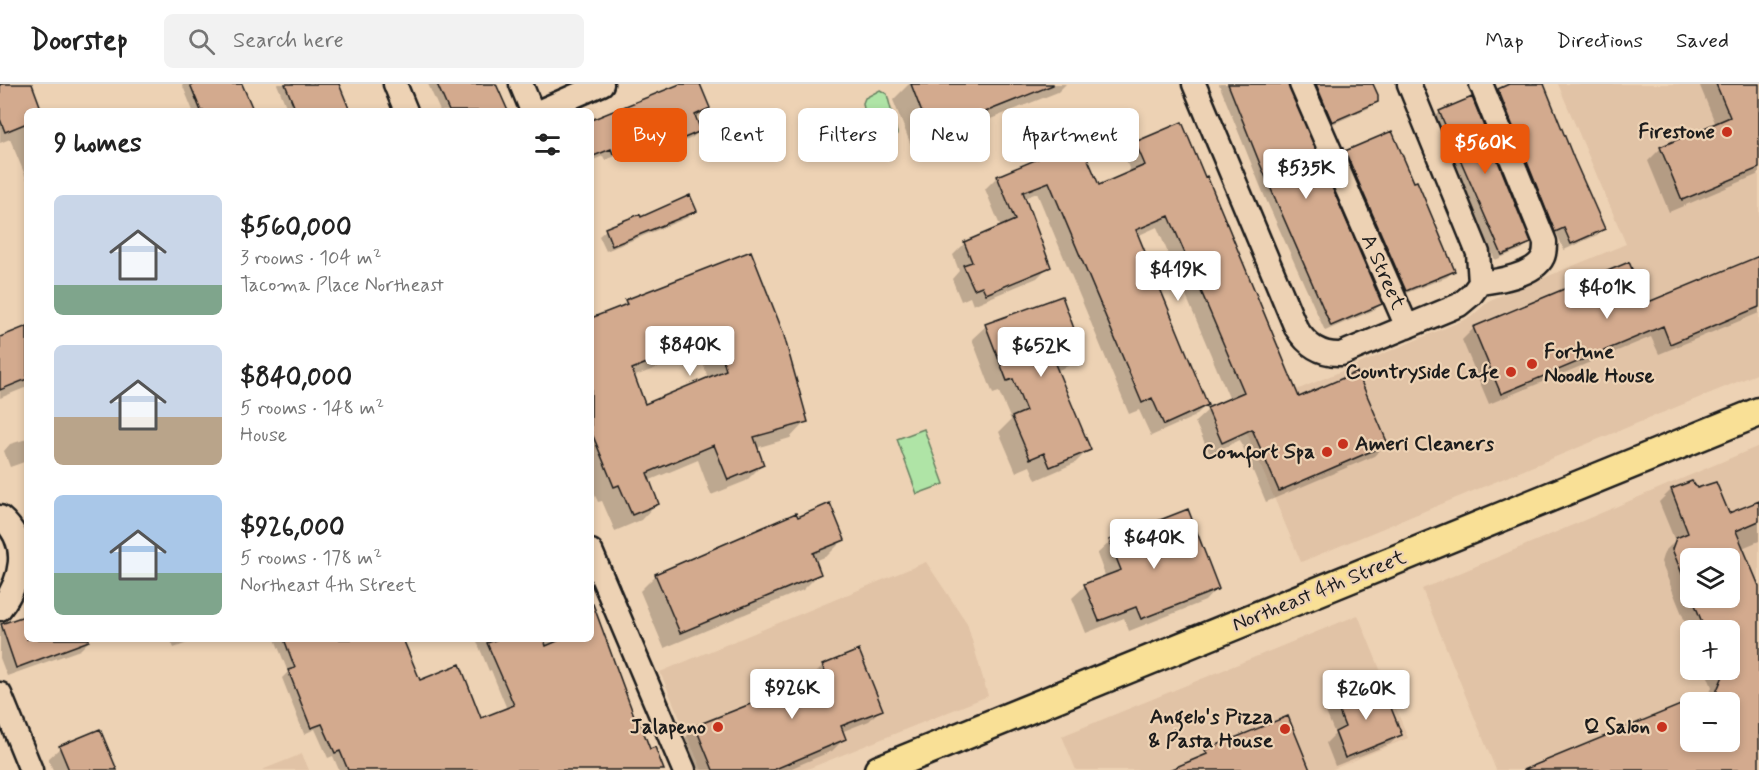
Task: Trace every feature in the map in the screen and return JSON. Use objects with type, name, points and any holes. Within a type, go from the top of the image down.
[{"type":"main road","name":"Northeast 4th Street","points":[[879,770],[1759,412]]},
{"type":"street","points":[[395,84],[405,108]]},
{"type":"street","points":[[521,84],[531,108]]},
{"type":"street","points":[[547,108],[602,84]]},
{"type":"street","points":[[1194,84],[1296,328],[1305,342],[1327,355],[1341,354],[1459,305],[1480,283],[1478,253],[1410,84]]},
{"type":"street","name":"A Street","points":[[1301,84],[1407,327]]},
{"type":"street","points":[[1480,283],[1503,281],[1536,266],[1544,256],[1545,243],[1481,84]]},
{"type":"street","points":[[0,518],[17,542],[20,569],[13,592],[0,609]]},
{"type":"street","points":[[594,558],[684,770]]},
{"type":"street","points":[[0,694],[31,770]]},
{"type":"shaded area","points":[[1558,84],[1759,84],[1759,373],[1301,562],[1239,414],[1471,317],[1490,300],[1626,244]]},
{"type":"shaded area","points":[[1759,446],[1759,762],[1739,770],[1496,770],[1422,589]]},
{"type":"shaded area","points":[[926,562],[967,623],[988,696],[805,770],[702,770],[660,672]]},
{"type":"shaded area","points":[[1358,615],[1408,738],[1331,770],[1076,770],[1062,736]]},
{"type":"shaded area","points":[[302,754],[309,770],[262,770]]},
{"type":"green space","points":[[880,90],[887,94],[891,108],[864,108],[865,98]]},
{"type":"green space","points":[[924,429],[944,484],[917,494],[897,439]]},
{"type":"building","points":[[0,84],[32,84],[41,108],[24,108],[24,124],[5,132],[0,119]]},
{"type":"building","points":[[190,84],[242,84],[252,107],[250,108],[200,108]]},
{"type":"building","points":[[285,84],[339,84],[349,108],[295,108]]},
{"type":"building","points":[[437,84],[496,84],[507,108],[448,108]]},
{"type":"building","points":[[680,84],[700,84],[710,108],[699,108],[699,113],[695,115],[699,132],[687,137],[687,108],[621,108]]},
{"type":"building","points":[[911,84],[1053,84],[990,110],[990,108],[920,108]]},
{"type":"building","points":[[1228,84],[1288,84],[1382,304],[1331,326],[1260,164]]},
{"type":"building","points":[[1316,84],[1373,84],[1378,95],[1378,102],[1332,122]]},
{"type":"building","points":[[1509,84],[1544,84],[1605,229],[1571,244],[1564,228],[1555,232],[1498,89]]},
{"type":"building","name":"Firestone","points":[[1716,84],[1759,84],[1759,168],[1682,200],[1660,147],[1730,117]]},
{"type":"building","points":[[1472,97],[1531,243],[1502,255],[1439,111]]},
{"type":"building","points":[[612,112],[612,152],[611,149],[594,156],[594,119]]},
{"type":"building","points":[[1182,122],[1205,177],[1207,176],[1299,397],[1357,372],[1388,444],[1279,491],[1252,429],[1222,443],[1207,408],[1244,392],[1169,216],[1136,230],[1208,405],[1164,425],[1152,398],[1142,403],[1049,182],[1023,192],[1051,267],[986,294],[982,286],[974,289],[963,265],[972,262],[964,242],[1015,220],[997,176],[1030,162],[1089,162],[1099,185],[1145,165],[1139,151],[1139,140]]},
{"type":"building","points":[[1392,131],[1414,182],[1417,181],[1455,271],[1406,291],[1345,151]]},
{"type":"building","points":[[690,195],[697,211],[612,246],[605,228],[640,214],[641,217]]},
{"type":"building","points":[[751,251],[783,332],[808,422],[754,437],[764,465],[728,480],[714,445],[647,473],[659,504],[632,515],[619,485],[614,487],[594,438],[594,317],[627,304],[625,300]],"holes":[[[716,335],[726,370],[645,404],[632,369]]]},
{"type":"building","points":[[1759,256],[1759,307],[1670,344],[1663,326],[1501,394],[1473,327],[1629,262],[1646,303]]},
{"type":"building","points":[[1062,296],[1083,353],[1055,364],[1091,450],[1050,467],[1044,453],[1030,459],[1012,417],[1026,411],[1013,379],[1007,381],[985,324]]},
{"type":"building","points":[[24,327],[24,380],[0,390],[0,337]]},
{"type":"building","points":[[1692,481],[1697,488],[1716,482],[1729,513],[1759,501],[1759,521],[1736,531],[1759,586],[1759,770],[1523,770],[1680,705],[1680,752],[1740,752],[1740,692],[1716,692],[1721,680],[1740,680],[1740,620],[1701,620],[1696,608],[1740,608],[1740,548],[1680,548],[1680,569],[1672,549],[1676,538],[1688,533],[1671,489]]},
{"type":"building","points":[[830,503],[845,540],[813,553],[821,574],[680,633],[655,574],[796,513],[798,517]]},
{"type":"building","points":[[1188,509],[1219,589],[1141,619],[1136,607],[1099,621],[1084,584],[1121,570],[1109,540]]},
{"type":"building","points":[[594,607],[636,721],[639,720],[650,749],[655,747],[664,770],[348,770],[340,751],[335,753],[322,724],[311,728],[288,670],[295,668],[285,642],[404,642],[420,680],[460,664],[481,718],[514,705],[487,643],[545,642],[546,646],[555,642],[594,642]]},
{"type":"building","points":[[24,616],[24,642],[86,642],[16,668],[1,624]]},
{"type":"building","points":[[859,650],[883,710],[841,726],[846,739],[773,770],[713,770],[695,726],[826,674],[822,665]]},
{"type":"building","points":[[1381,683],[1402,735],[1345,758],[1335,732],[1345,727],[1335,701]]},
{"type":"building","points":[[1288,716],[1310,770],[1169,770],[1207,754],[1205,750]]},
{"type":"building","points":[[100,729],[117,770],[69,770],[59,746]]},
{"type":"place","name":"Firestone","points":[[1727,132]]},
{"type":"place","name":"Fortune Noodle House","points":[[1532,364]]},
{"type":"place","name":"Countryside Cafe","points":[[1511,372]]},
{"type":"place","name":"Ameri Cleaners","points":[[1343,444]]},
{"type":"place","name":"Comfort Spa","points":[[1327,452]]},
{"type":"place","name":"Jalapeno","points":[[718,727]]},
{"type":"place","name":"Q Salon","points":[[1662,727]]},
{"type":"place","name":"Angelo's Pizza & Pasta House","points":[[1285,729]]}]
